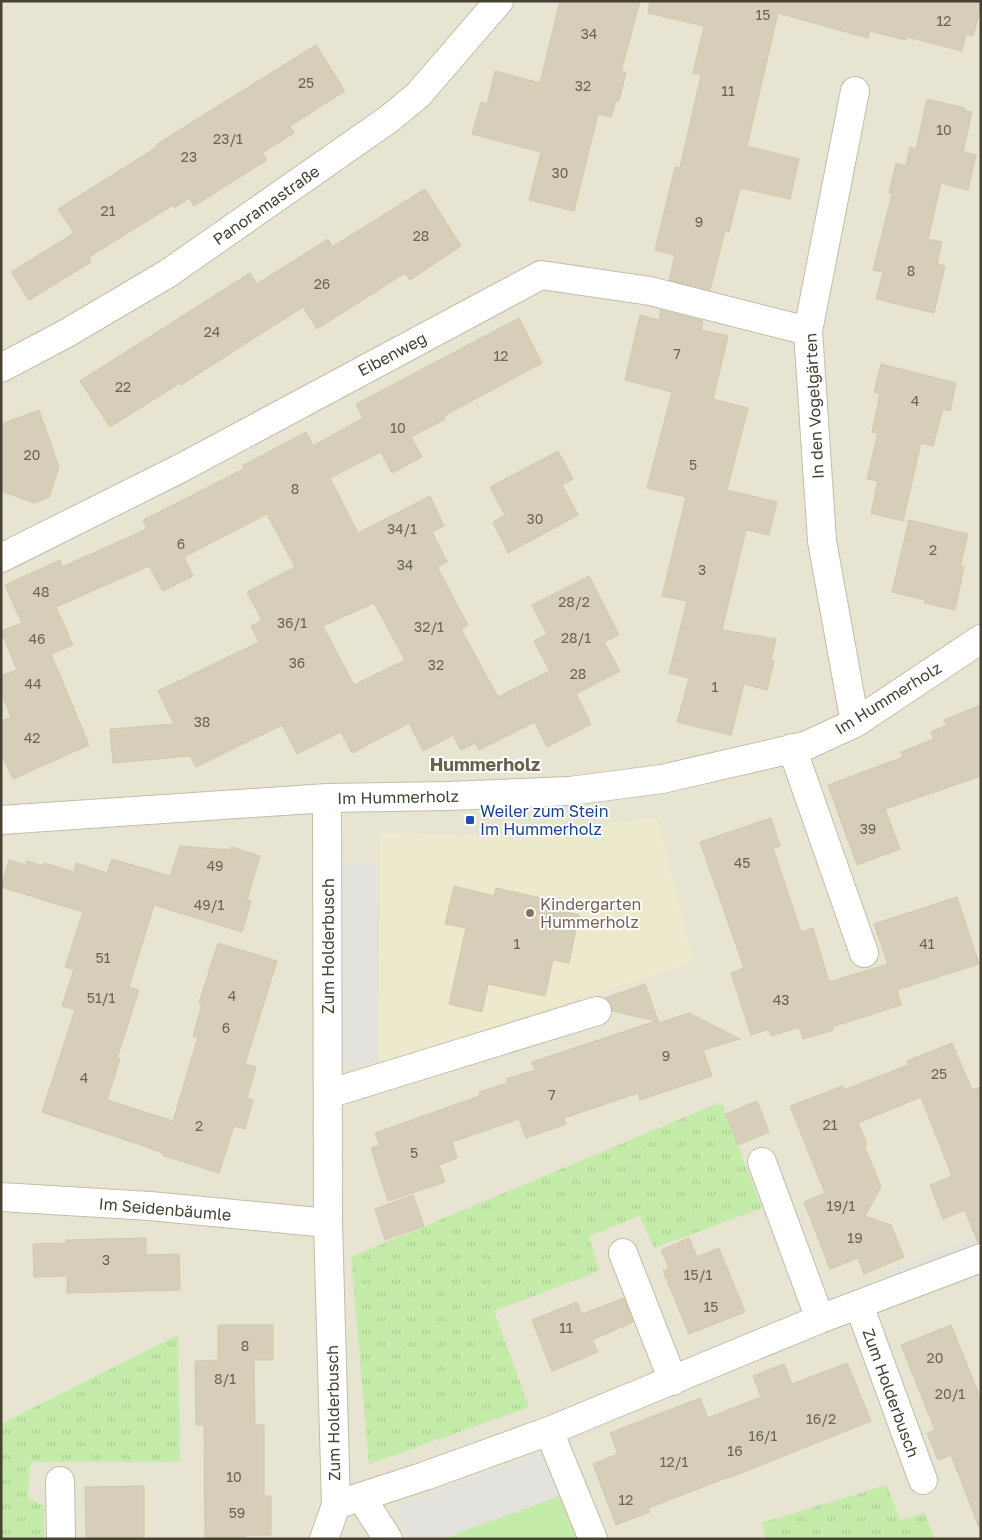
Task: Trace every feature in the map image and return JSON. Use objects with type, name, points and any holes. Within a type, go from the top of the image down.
[{"type":"street","name":"Panoramastraße","points":[[1,368],[67,333],[167,274],[389,119],[418,95],[498,1]]},
{"type":"street","name":"In den Vogelgärten","points":[[854,91],[808,331],[822,541],[855,723]]},
{"type":"street","name":"Eibenweg","points":[[1,558],[180,468],[541,275],[650,291],[808,331]]},
{"type":"street","name":"Im Hummerholz","points":[[1,820],[327,798],[570,791],[662,778],[805,746],[855,723],[981,639]]},
{"type":"street","points":[[792,748],[864,953]]},
{"type":"street","name":"Zum Holderbusch","points":[[327,798],[328,1223],[348,1501],[549,1431],[820,1320],[981,1258]]},
{"type":"street","points":[[328,1094],[597,1011]]},
{"type":"street","points":[[762,1162],[820,1320]]},
{"type":"street","name":"Im Seidenbäumle","points":[[1,1197],[150,1206],[328,1223]]},
{"type":"street","points":[[623,1254],[673,1381]]},
{"type":"street","name":"Zum Holderbusch","points":[[859,1305],[923,1480]]},
{"type":"street","points":[[549,1431],[593,1539]]},
{"type":"street","points":[[60,1481],[61,1539]]},
{"type":"street","points":[[324,1539],[348,1501],[388,1539]]},
{"type":"shaded area","points":[[1,1],[981,1],[981,1539],[1,1539]]},
{"type":"shaded area","name":"Kindergarten Hummerholz","points":[[657,818],[693,962],[378,1064],[380,833],[489,836]]},
{"type":"shaded area","points":[[343,864],[379,864],[378,1064],[342,1064]]},
{"type":"shaded area","points":[[981,1236],[981,1258],[891,1292],[885,1272]]},
{"type":"shaded area","points":[[548,1450],[564,1494],[442,1539],[409,1539],[397,1505]]},
{"type":"green space","points":[[721,1102],[762,1208],[654,1248],[640,1216],[589,1236],[599,1271],[494,1311],[529,1407],[369,1464],[351,1257]]},
{"type":"green space","points":[[178,1335],[180,1462],[30,1462],[28,1498],[44,1506],[44,1539],[1,1539],[1,1424]]},
{"type":"green space","points":[[887,1485],[900,1520],[925,1513],[934,1539],[766,1539],[761,1523]]},
{"type":"green space","points":[[564,1494],[582,1539],[442,1539]]},
{"type":"building","points":[[560,1],[640,1],[621,72],[626,72],[619,101],[616,101],[611,117],[598,114],[574,211],[529,200],[541,152],[472,134],[481,102],[487,104],[495,71],[540,83]]},
{"type":"building","points":[[650,1],[981,1],[981,7],[973,36],[966,34],[962,51],[907,37],[906,40],[870,31],[868,38],[778,13],[747,146],[799,159],[790,199],[740,188],[729,232],[725,231],[710,290],[669,280],[675,255],[655,250],[675,167],[680,168],[701,75],[693,73],[704,26],[648,13]]},
{"type":"building","points":[[316,45],[345,91],[290,126],[294,133],[262,153],[267,160],[194,206],[189,198],[174,208],[173,205],[89,257],[91,262],[29,300],[11,272],[74,233],[58,209],[157,147],[156,145],[192,122]]},
{"type":"building","points":[[927,99],[965,108],[964,111],[972,112],[963,152],[976,155],[968,190],[941,183],[928,239],[942,242],[937,264],[945,266],[934,313],[876,299],[883,272],[873,270],[892,194],[889,193],[896,163],[906,166],[910,147],[916,149]]},
{"type":"building","points":[[425,189],[461,246],[410,280],[405,273],[317,329],[303,307],[181,385],[180,383],[110,427],[80,381],[250,273],[257,284],[328,239],[332,247]]},
{"type":"building","points":[[661,310],[703,321],[701,330],[728,336],[713,399],[748,408],[727,490],[777,502],[769,535],[746,530],[722,630],[776,639],[771,660],[774,661],[767,690],[744,684],[731,735],[677,722],[689,678],[669,673],[687,601],[662,596],[686,497],[647,488],[672,392],[625,380],[640,315],[659,320]]},
{"type":"building","points":[[519,318],[542,363],[444,416],[445,419],[411,437],[422,457],[392,473],[381,452],[330,478],[358,533],[430,496],[444,526],[432,532],[447,562],[437,567],[468,625],[461,629],[498,697],[550,671],[534,641],[547,634],[532,605],[589,576],[619,635],[604,642],[620,671],[576,694],[591,724],[547,747],[535,722],[479,750],[475,743],[461,750],[453,735],[423,751],[409,723],[352,753],[341,732],[297,754],[282,725],[196,767],[190,756],[113,763],[110,729],[174,724],[158,691],[259,642],[251,626],[262,620],[247,592],[295,567],[267,514],[184,557],[193,576],[163,591],[149,566],[56,607],[73,645],[51,654],[89,745],[13,779],[1,754],[1,721],[11,717],[1,693],[1,676],[17,670],[1,631],[22,623],[5,585],[60,560],[62,567],[147,529],[143,520],[244,469],[242,466],[306,432],[313,446],[363,418],[356,404]],"holes":[[[374,603],[405,660],[354,685],[323,626]]]},
{"type":"building","points":[[881,364],[956,383],[950,411],[943,409],[933,446],[921,443],[903,521],[871,513],[878,481],[867,479],[878,433],[872,432],[880,394],[874,392]]},
{"type":"building","points":[[39,410],[59,467],[49,497],[34,503],[1,491],[1,424]]},
{"type":"building","points":[[558,451],[573,479],[562,485],[578,515],[508,553],[493,522],[505,515],[490,487]]},
{"type":"building","points":[[909,520],[968,534],[960,566],[964,567],[955,610],[924,603],[925,600],[892,592]]},
{"type":"building","points":[[981,705],[981,776],[885,809],[900,849],[857,865],[828,785],[903,757],[901,752],[934,739],[931,732],[947,725],[944,720]]},
{"type":"building","points":[[771,818],[780,846],[773,848],[801,932],[813,928],[829,982],[888,964],[874,924],[957,897],[979,964],[897,990],[901,1005],[832,1027],[833,1030],[803,1039],[799,1027],[771,1036],[769,1029],[751,1035],[731,973],[744,968],[700,842]]},
{"type":"building","points":[[180,846],[230,850],[231,847],[260,856],[247,900],[251,901],[242,932],[154,905],[129,987],[139,990],[117,1058],[120,1059],[107,1100],[173,1121],[198,1037],[193,1036],[202,1004],[199,1003],[218,943],[277,961],[245,1064],[256,1067],[247,1098],[253,1100],[245,1129],[234,1126],[219,1173],[162,1155],[163,1153],[138,1144],[42,1112],[75,1010],[62,1006],[74,970],[65,967],[83,912],[1,887],[9,860],[26,865],[27,861],[43,866],[44,863],[74,872],[76,863],[107,873],[112,859],[170,876]]},
{"type":"building","points":[[454,886],[494,896],[496,888],[541,898],[539,906],[579,915],[569,963],[553,960],[545,996],[488,984],[482,1012],[449,1004],[466,928],[445,924]]},
{"type":"building","points":[[645,984],[659,1023],[689,1013],[740,1039],[703,1050],[712,1076],[640,1100],[638,1093],[564,1118],[566,1124],[526,1138],[519,1119],[452,1142],[457,1158],[439,1165],[445,1182],[388,1201],[371,1148],[380,1145],[375,1133],[480,1096],[479,1092],[508,1083],[506,1079],[535,1070],[532,1062],[656,1021],[612,1011],[612,1006],[605,998]]},
{"type":"building","points":[[952,1043],[972,1090],[981,1087],[981,1243],[978,1243],[965,1210],[943,1219],[930,1185],[952,1176],[921,1097],[858,1123],[867,1144],[864,1145],[881,1187],[865,1216],[891,1225],[904,1257],[864,1274],[858,1258],[830,1269],[804,1202],[825,1193],[790,1106],[843,1086],[844,1090],[908,1065],[907,1061]]},
{"type":"building","points":[[757,1101],[769,1132],[738,1145],[726,1114]]},
{"type":"building","points":[[413,1195],[424,1226],[385,1240],[375,1209]]},
{"type":"building","points":[[146,1238],[146,1255],[179,1254],[180,1290],[67,1293],[67,1276],[34,1277],[33,1244],[66,1243],[66,1240]]},
{"type":"building","points":[[689,1238],[697,1257],[719,1248],[745,1312],[689,1334],[663,1271],[669,1268],[661,1250]]},
{"type":"building","points":[[624,1298],[633,1322],[592,1340],[598,1352],[552,1371],[532,1320],[577,1302],[582,1314]]},
{"type":"building","points":[[218,1325],[273,1325],[273,1360],[254,1360],[255,1425],[264,1425],[264,1496],[271,1496],[271,1535],[246,1535],[243,1539],[205,1539],[204,1425],[196,1425],[195,1361],[218,1360]]},
{"type":"building","points":[[951,1325],[981,1399],[981,1526],[979,1527],[951,1455],[938,1460],[927,1433],[935,1430],[901,1345]]},
{"type":"building","points":[[847,1363],[871,1421],[648,1508],[650,1512],[616,1525],[593,1464],[618,1454],[610,1433],[700,1398],[708,1418],[761,1397],[753,1376],[784,1364],[792,1384]]},
{"type":"building","points":[[144,1486],[144,1539],[86,1539],[85,1487]]},
{"type":"place","name":"Weiler zum Stein Im Hummerholz","points":[[470,820]]},
{"type":"place","name":"Kindergarten Hummerholz","points":[[530,913]]},
{"type":"district","name":"Hummerholz","points":[[485,765]]}]
